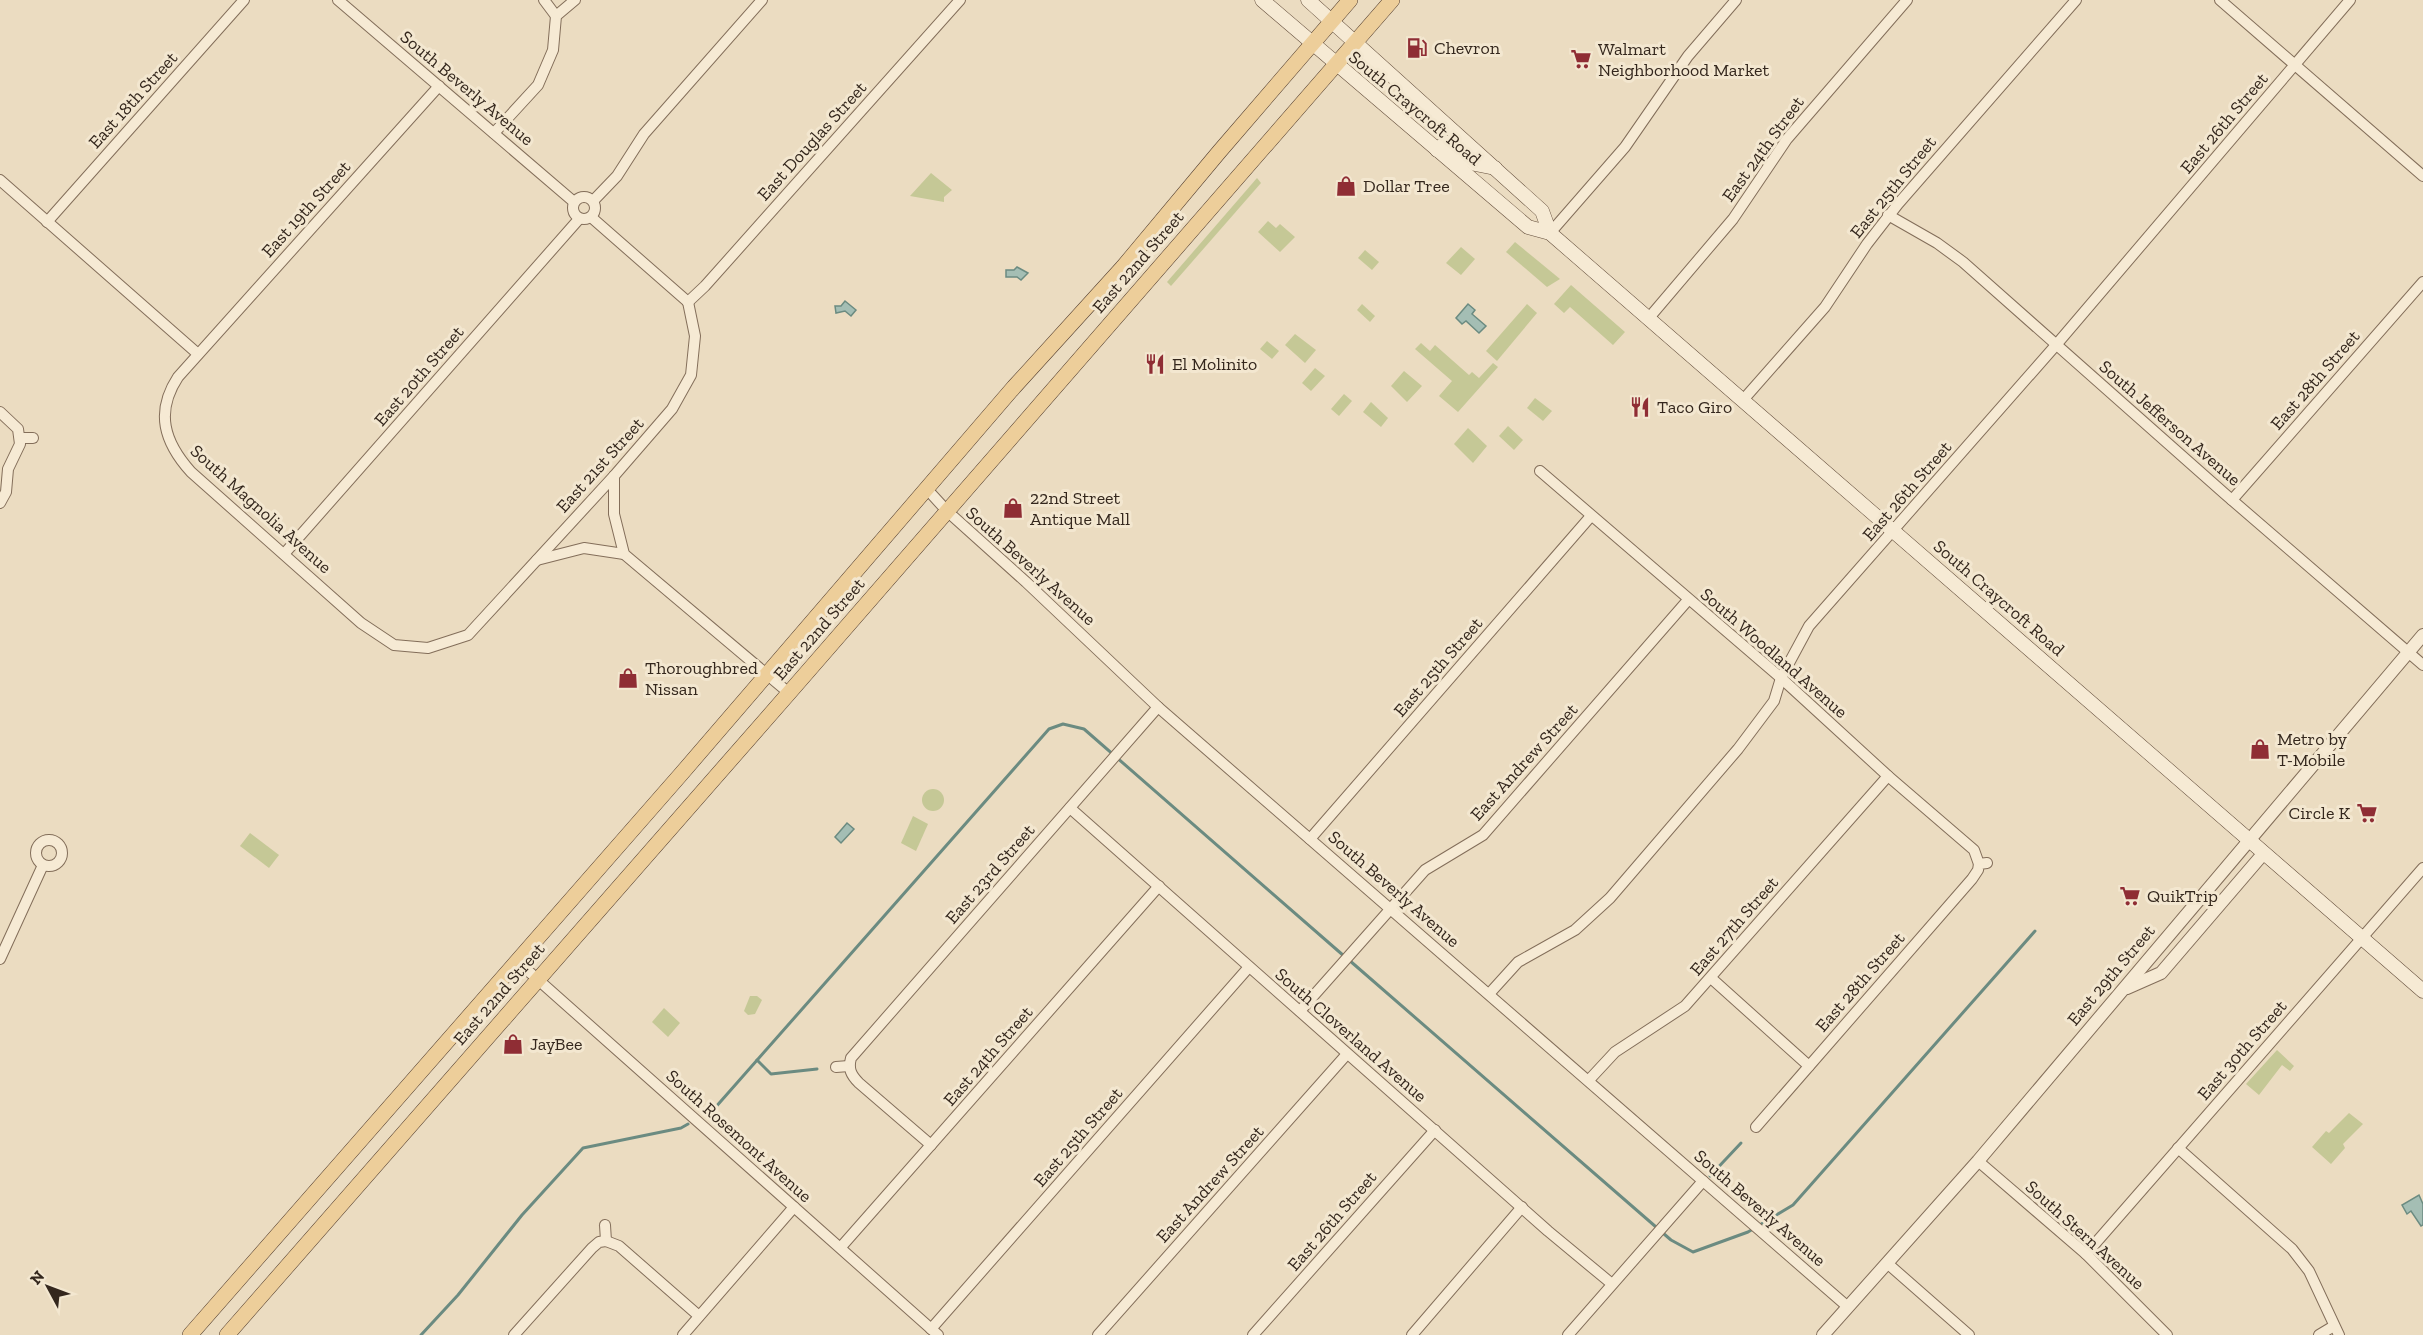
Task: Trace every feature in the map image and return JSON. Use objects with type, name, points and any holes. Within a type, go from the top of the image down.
[{"type":"main road","name":"South Craycroft Road","points":[[1262,0],[1528,227],[1550,233],[2423,991]]},
{"type":"main road","name":"South Craycroft Road","points":[[1308,0],[1542,211],[1550,233]]},
{"type":"main road","name":"East 22nd Street","points":[[190,1335],[767,675],[926,488],[1123,267],[1350,0]]},
{"type":"main road","name":"East 22nd Street","points":[[227,1335],[1392,0]]},
{"type":"main road","points":[[1437,150],[1448,143],[1475,164],[1497,169]]},
{"type":"main road","points":[[300,1209],[321,1227]]},
{"type":"street","name":"East 18th Street","points":[[47,222],[244,0]]},
{"type":"street","name":"South Beverly Avenue","points":[[338,0],[574,202]]},
{"type":"street","points":[[494,133],[538,85],[553,50],[556,16],[544,0]]},
{"type":"street","points":[[556,16],[575,0]]},
{"type":"street","points":[[593,201],[617,176],[644,134],[762,0]]},
{"type":"street","name":"East Douglas Street","points":[[688,302],[705,286],[960,0]]},
{"type":"street","points":[[1550,233],[1625,147],[1688,56],[1736,0]]},
{"type":"street","name":"East 24th Street","points":[[1648,319],[1733,219],[1787,139],[1907,0]]},
{"type":"street","name":"East 25th Street","points":[[1743,400],[1825,307],[1888,215],[2076,0]]},
{"type":"street","points":[[2220,0],[2423,176]]},
{"type":"street","name":"East 26th Street","points":[[1489,994],[1518,962],[1575,930],[1600,908],[1738,749],[1774,701],[1781,678],[1809,626],[2056,345],[2350,0]]},
{"type":"street","name":"East 19th Street","points":[[198,354],[439,86]]},
{"type":"street","points":[[0,180],[198,354]]},
{"type":"street","points":[[583,197],[593,201],[596,208],[591,217],[586,220],[579,219],[572,210],[574,202],[583,197]]},
{"type":"street","name":"South Jefferson Avenue","points":[[1888,215],[1938,243],[1963,262],[2423,665]]},
{"type":"street","points":[[591,217],[688,302]]},
{"type":"street","name":"East 20th Street","points":[[284,554],[579,219]]},
{"type":"street","name":"East 28th Street","points":[[2232,500],[2423,282]]},
{"type":"street","name":"East 21st Street","points":[[537,560],[672,409],[691,375],[695,336],[688,302]]},
{"type":"street","name":"South Magnolia Avenue","points":[[198,354],[178,377],[165,401],[164,419],[168,438],[177,457],[361,623],[394,645],[428,648],[468,635],[537,560]]},
{"type":"street","points":[[0,412],[18,429],[20,441],[8,469],[6,492],[0,503]]},
{"type":"street","points":[[20,441],[33,438]]},
{"type":"street","name":"South Woodland Avenue","points":[[1540,471],[1781,678],[1888,776],[1974,850],[1983,863]]},
{"type":"street","points":[[614,476],[614,514],[624,554]]},
{"type":"street","name":"South Beverly Avenue","points":[[926,488],[947,512],[1026,582],[1158,708],[1848,1307]]},
{"type":"street","name":"East 25th Street","points":[[1310,839],[1591,516]]},
{"type":"street","points":[[537,560],[584,548],[624,554],[789,693]]},
{"type":"street","name":"East Andrew Street","points":[[1300,1011],[1425,870],[1483,835],[1688,600]]},
{"type":"street","name":"East 29th Street","points":[[1823,1335],[1978,1161],[2423,635]]},
{"type":"street","name":"East 23rd Street","points":[[849,1065],[858,1050],[1158,708]]},
{"type":"street","name":"East 27th Street","points":[[1589,1080],[1615,1052],[1685,1006],[1888,776]]},
{"type":"street","name":"South Cloverland Avenue","points":[[1070,808],[1347,1054],[1612,1284]]},
{"type":"street","points":[[2124,989],[2161,973],[2263,854]]},
{"type":"street","name":"East 28th Street","points":[[1756,1127],[1972,879],[1983,863]]},
{"type":"street","points":[[0,959],[43,865]]},
{"type":"street","name":"East 30th Street","points":[[2086,1254],[2423,868]]},
{"type":"street","name":"East 24th Street","points":[[841,1247],[1159,886]]},
{"type":"street","name":"South Rosemont Avenue","points":[[518,961],[935,1332]]},
{"type":"street","name":"East 25th Street","points":[[935,1332],[1249,967]]},
{"type":"street","points":[[1711,978],[1809,1066]]},
{"type":"street","name":"East Andrew Street","points":[[1098,1335],[1347,1054]]},
{"type":"street","points":[[836,1067],[849,1065],[851,1073],[859,1083],[931,1145]]},
{"type":"street","name":"East 26th Street","points":[[1253,1335],[1435,1130]]},
{"type":"street","points":[[2178,1148],[2292,1249],[2313,1280],[2336,1330],[2319,1335]]},
{"type":"street","name":"South Stern Avenue","points":[[1978,1161],[2086,1254],[2167,1335]]},
{"type":"street","points":[[1568,1335],[1703,1181]]},
{"type":"street","points":[[682,1335],[794,1207]]},
{"type":"street","points":[[1412,1335],[1522,1207]]},
{"type":"street","points":[[605,1225],[606,1241]]},
{"type":"street","points":[[514,1335],[592,1248],[599,1242],[606,1241],[619,1246],[699,1316]]},
{"type":"street","points":[[1887,1263],[1969,1335]]},
{"type":"green space","points":[[931,173],[952,190],[944,197],[944,202],[910,196]]},
{"type":"green space","points":[[1257,178],[1261,183],[1171,286],[1167,282]]},
{"type":"green space","points":[[1268,221],[1276,228],[1280,224],[1295,237],[1280,252],[1258,232]]},
{"type":"green space","points":[[1515,242],[1560,279],[1547,287],[1506,252]]},
{"type":"green space","points":[[1461,247],[1475,259],[1461,275],[1446,263]]},
{"type":"green space","points":[[1365,250],[1379,262],[1372,270],[1358,258]]},
{"type":"green space","points":[[1571,285],[1625,332],[1613,345],[1570,307],[1564,313],[1554,304]]},
{"type":"green space","points":[[1362,304],[1375,316],[1370,322],[1357,310]]},
{"type":"green space","points":[[1527,304],[1537,313],[1497,361],[1486,351]]},
{"type":"green space","points":[[1295,334],[1316,350],[1305,363],[1285,345]]},
{"type":"green space","points":[[1267,341],[1279,351],[1272,359],[1260,349]]},
{"type":"green space","points":[[1421,343],[1430,351],[1435,345],[1469,375],[1472,372],[1479,378],[1493,363],[1498,367],[1458,412],[1439,396],[1452,381],[1415,349]]},
{"type":"green space","points":[[1315,368],[1325,376],[1311,391],[1302,383]]},
{"type":"green space","points":[[1404,371],[1422,386],[1407,402],[1391,386]]},
{"type":"green space","points":[[1344,394],[1352,401],[1339,416],[1331,409]]},
{"type":"green space","points":[[1535,398],[1552,411],[1543,421],[1527,408]]},
{"type":"green space","points":[[1371,402],[1388,418],[1381,427],[1363,412]]},
{"type":"green space","points":[[1508,426],[1523,440],[1514,450],[1499,436]]},
{"type":"green space","points":[[1468,428],[1487,446],[1473,463],[1454,444]]},
{"type":"green space","points":[[933,789],[943,796],[944,800],[937,810],[933,811],[923,804],[922,800],[929,790]]},
{"type":"green space","points":[[913,816],[928,824],[916,851],[901,843]]},
{"type":"green space","points":[[250,833],[279,855],[269,868],[240,846]]},
{"type":"green space","points":[[750,996],[757,996],[762,1000],[755,1014],[748,1015],[744,1011]]},
{"type":"green space","points":[[664,1008],[680,1023],[668,1037],[652,1022]]},
{"type":"green space","points":[[2277,1050],[2294,1066],[2290,1071],[2282,1065],[2259,1095],[2246,1084]]},
{"type":"green space","points":[[2349,1113],[2363,1124],[2343,1144],[2345,1148],[2331,1164],[2312,1147],[2326,1131],[2329,1133]]},
{"type":"shaded area","points":[[1017,267],[1028,273],[1021,280],[1017,277],[1006,277],[1006,270],[1014,270]]},
{"type":"shaded area","points":[[845,301],[856,310],[851,316],[845,311],[836,313],[835,306],[841,306]]},
{"type":"shaded area","points":[[1468,304],[1475,310],[1472,314],[1486,326],[1479,333],[1466,321],[1462,324],[1456,318]]},
{"type":"shaded area","points":[[847,823],[854,829],[841,843],[835,837]]},
{"type":"shaded area","points":[[2419,1195],[2423,1204],[2423,1225],[2421,1226],[2411,1211],[2407,1214],[2402,1205]]},
{"type":"waterway","points":[[709,1111],[714,1109],[1049,729],[1063,724],[1084,729],[1344,956]]},
{"type":"waterway","points":[[1349,960],[1671,1240],[1693,1252],[1748,1232],[1793,1205],[2035,931]]},
{"type":"waterway","points":[[757,1060],[771,1074],[817,1069]]},
{"type":"waterway","points":[[421,1335],[458,1295],[522,1215],[583,1148],[681,1128],[688,1124]]},
{"type":"waterway","points":[[1710,1176],[1741,1143]]},
{"type":"place","name":"Chevron","points":[[1417,48]]},
{"type":"place","name":"Walmart Neighborhood Market","points":[[1581,59]]},
{"type":"place","name":"Dollar Tree","points":[[1346,186]]},
{"type":"place","name":"El Molinito","points":[[1155,364]]},
{"type":"place","name":"Taco Giro","points":[[1640,407]]},
{"type":"place","name":"22nd Street Antique Mall","points":[[1013,508]]},
{"type":"place","name":"Thoroughbred Nissan","points":[[628,678]]},
{"type":"place","name":"Metro by T-Mobile","points":[[2260,749]]},
{"type":"place","name":"Circle K","points":[[2367,813]]},
{"type":"place","name":"QuikTrip","points":[[2130,896]]},
{"type":"place","name":"JayBee","points":[[513,1044]]}]
